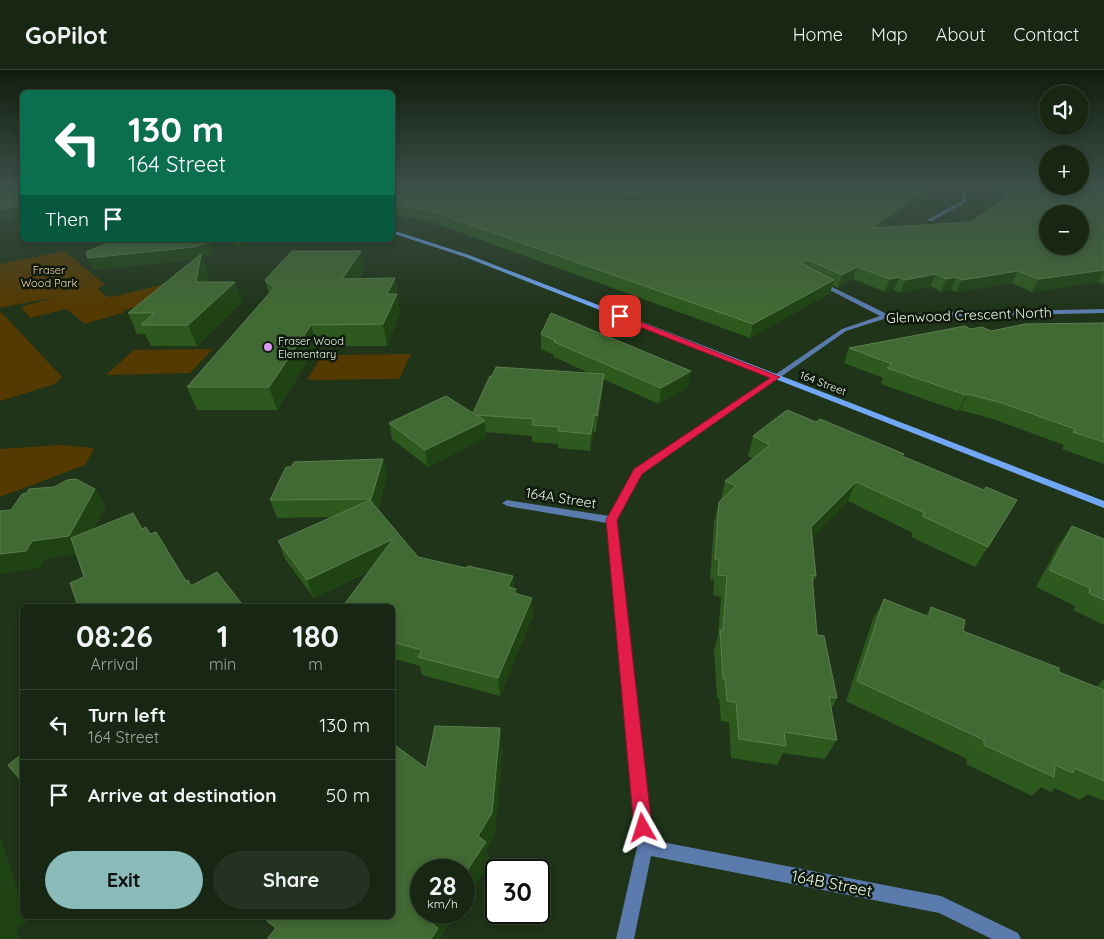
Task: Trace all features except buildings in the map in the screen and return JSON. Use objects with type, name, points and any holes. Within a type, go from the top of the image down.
[{"type":"street","name":"164 Street","points":[[395,232],[458,253],[1104,505]]},
{"type":"street","points":[[813,279],[886,316]]},
{"type":"street","name":"Glenwood Crescent North","points":[[612,520],[638,472],[844,330],[886,316],[1104,311]]},
{"type":"street","name":"164A Street","points":[[507,503],[612,520]]},
{"type":"street","points":[[612,520],[645,847],[625,939]]},
{"type":"street","name":"164B Street","points":[[645,847],[942,905],[1012,939]]},
{"type":"green space","name":"Fraser Wood Park","points":[[65,251],[105,285],[97,288],[106,296],[111,297],[198,276],[211,287],[124,310],[125,312],[85,324],[66,309],[30,318],[21,307],[55,297],[0,308],[0,264]]},
{"type":"green space","points":[[0,313],[62,377],[55,384],[0,401]]},
{"type":"green space","points":[[213,349],[190,373],[106,375],[134,350]]},
{"type":"green space","points":[[411,354],[399,379],[307,380],[322,355]]},
{"type":"green space","points":[[61,445],[94,448],[85,465],[0,497],[0,449]]},
{"type":"place","name":"Fraser Wood Elementary","points":[[268,347]]},
{"type":"route","points":[[620,316],[776,377],[638,472],[612,520],[643,828]]}]
